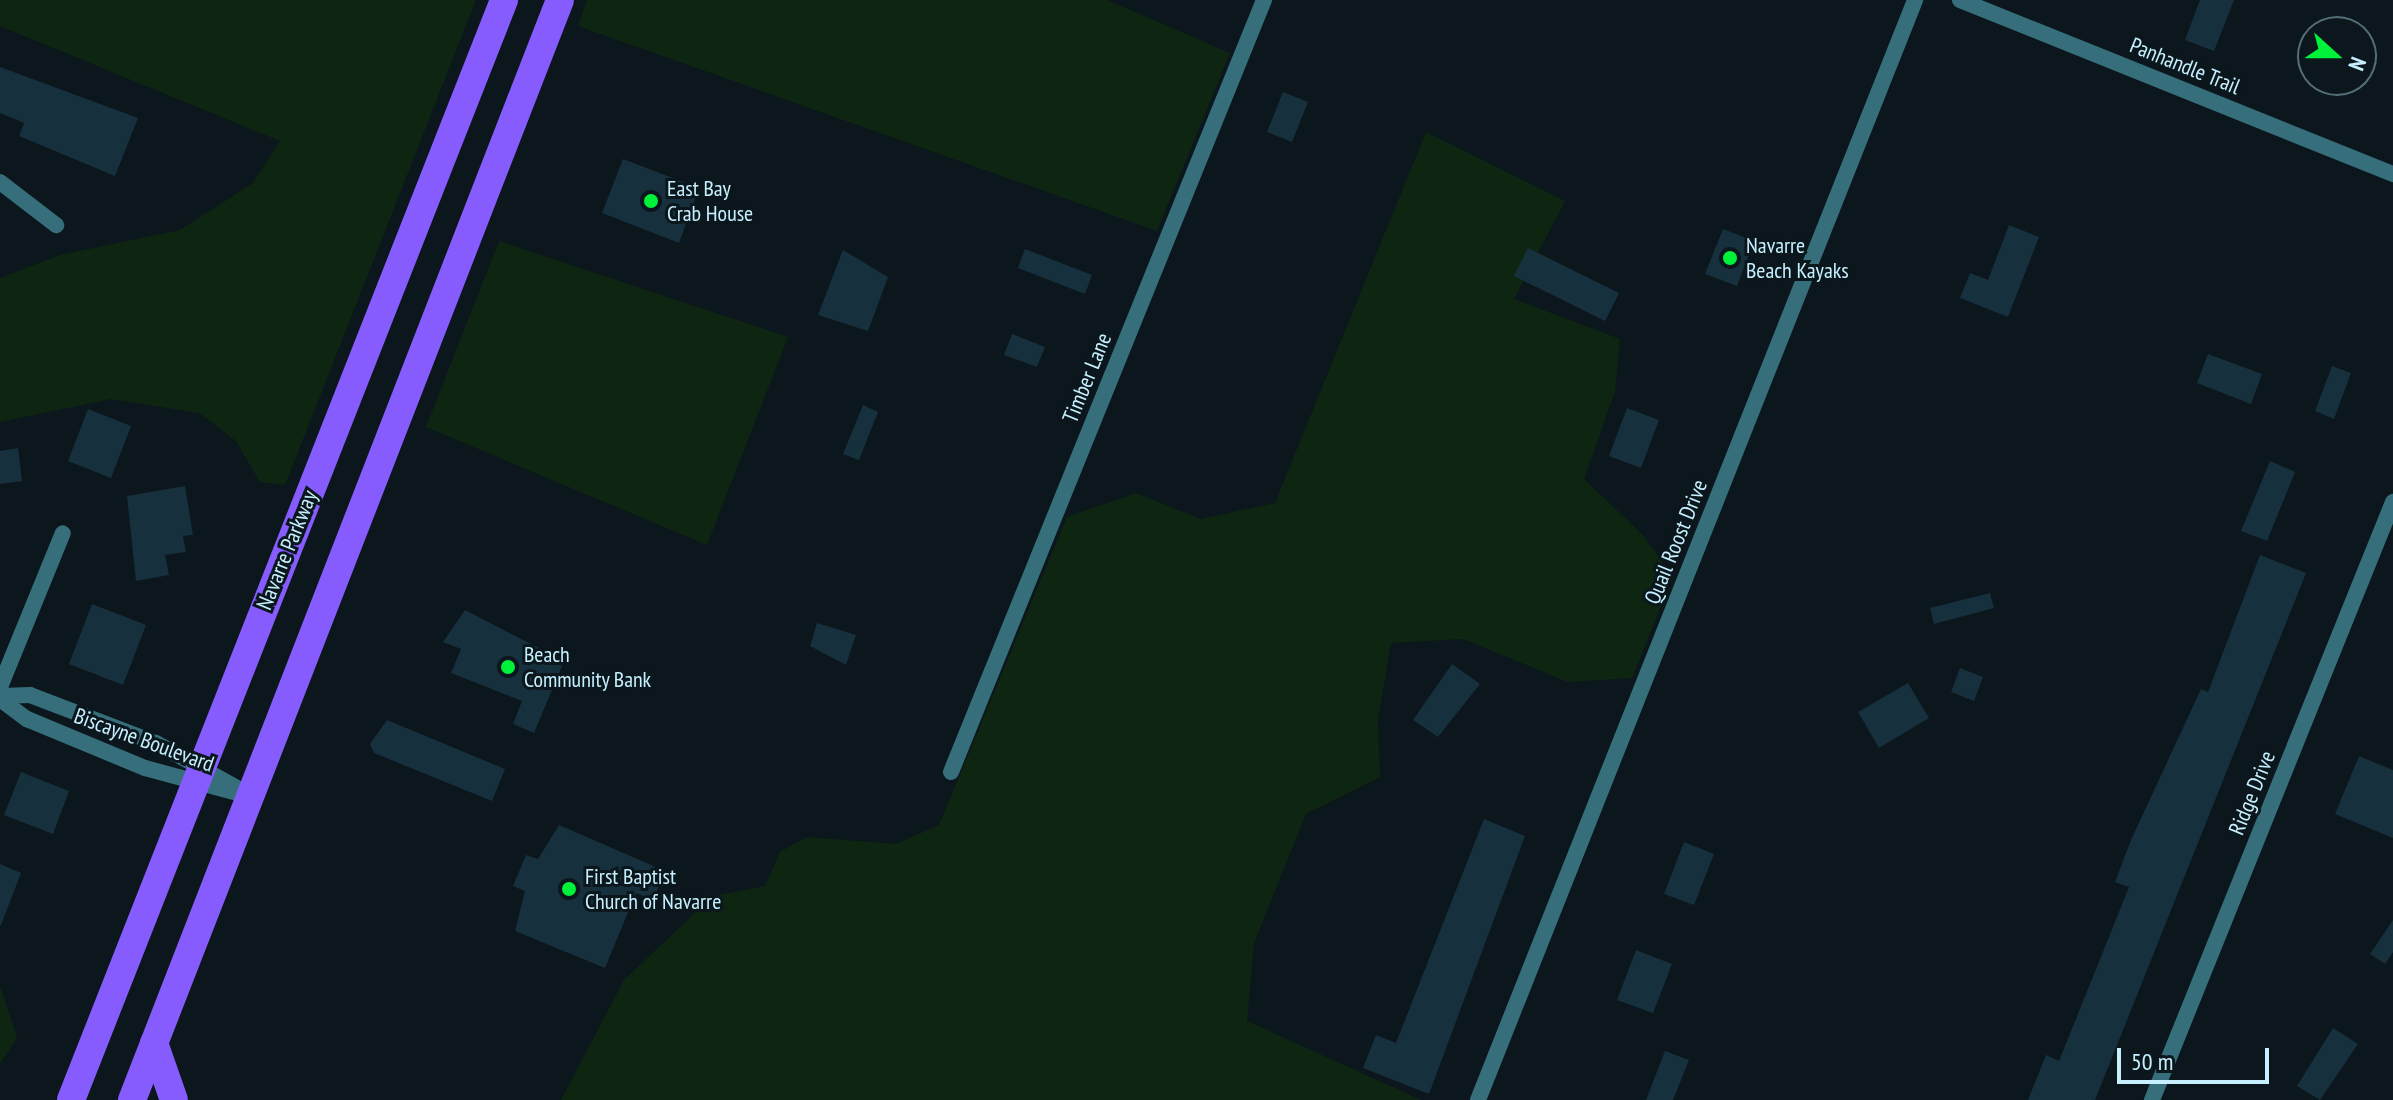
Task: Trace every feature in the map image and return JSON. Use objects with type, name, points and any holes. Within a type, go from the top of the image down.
[{"type":"highway","name":"Navarre Parkway","points":[[71,1100],[504,0]]},
{"type":"highway","points":[[132,1100],[560,0]]},
{"type":"highway","points":[[154,1043],[174,1100]]},
{"type":"street","name":"Timber Lane","points":[[951,772],[1264,0]]},
{"type":"street","name":"Quail Roost Drive","points":[[1478,1100],[1915,0]]},
{"type":"street","name":"Panhandle Trail","points":[[1960,0],[2393,174]]},
{"type":"street","points":[[0,182],[56,225]]},
{"type":"street","name":"Ridge Drive","points":[[2152,1100],[2393,502]]},
{"type":"street","points":[[0,687],[63,533]]},
{"type":"street","name":"Biscayne Boulevard","points":[[0,697],[30,695],[197,776]]},
{"type":"street","name":"Biscayne Boulevard","points":[[0,697],[27,719],[250,795]]},
{"type":"green space","points":[[0,0],[476,0],[285,485],[260,482],[236,441],[199,413],[111,399],[0,422],[0,278],[60,255],[180,230],[253,183],[280,141],[0,26]]},
{"type":"green space","points":[[587,0],[1107,0],[1230,53],[1157,231],[578,26]]},
{"type":"green space","points":[[1426,132],[1565,201],[1514,299],[1620,339],[1615,392],[1584,479],[1643,535],[1673,577],[1632,678],[1568,682],[1463,639],[1391,643],[1378,720],[1380,777],[1306,814],[1254,943],[1247,1021],[1421,1100],[561,1100],[624,980],[713,896],[765,886],[780,852],[807,837],[896,844],[939,825],[1067,517],[1136,493],[1201,519],[1275,503]]},
{"type":"green space","points":[[499,241],[788,337],[707,545],[426,427]]},
{"type":"green space","points":[[0,986],[17,1038],[0,1064]]},
{"type":"building","points":[[2200,0],[2234,0],[2214,51],[2185,40]]},
{"type":"building","points":[[0,67],[138,118],[115,176],[19,136],[24,123],[0,113]]},
{"type":"building","points":[[1283,92],[1308,102],[1292,142],[1267,132]]},
{"type":"building","name":"East Bay Crab House","points":[[623,159],[699,188],[679,243],[602,213]]},
{"type":"building","points":[[2009,225],[2039,237],[2008,317],[1960,298],[1970,273],[1988,280]]},
{"type":"building","name":"Navarre Beach Kayaks","points":[[1723,229],[1754,241],[1737,286],[1705,274]]},
{"type":"building","points":[[1528,248],[1619,293],[1605,321],[1514,276]]},
{"type":"building","points":[[1025,249],[1092,275],[1085,294],[1018,268]]},
{"type":"building","points":[[843,250],[888,277],[868,331],[818,315]]},
{"type":"building","points":[[1012,334],[1045,347],[1037,367],[1004,355]]},
{"type":"building","points":[[2208,354],[2262,374],[2251,404],[2197,383]]},
{"type":"building","points":[[2332,366],[2351,373],[2334,419],[2315,411]]},
{"type":"building","points":[[863,405],[878,412],[859,460],[843,454]]},
{"type":"building","points":[[1627,408],[1659,420],[1641,468],[1609,456]]},
{"type":"building","points":[[88,409],[131,426],[111,478],[68,461]]},
{"type":"building","points":[[18,448],[22,481],[0,484],[0,451]]},
{"type":"building","points":[[2270,461],[2295,472],[2267,541],[2241,531]]},
{"type":"building","points":[[185,486],[193,535],[183,536],[186,552],[165,555],[169,575],[136,581],[127,496]]},
{"type":"building","points":[[2260,555],[2306,573],[2095,1100],[2028,1100],[2046,1055],[2059,1061],[2129,887],[2115,882],[2131,840],[2201,689],[2208,692]]},
{"type":"building","points":[[1990,593],[1994,608],[1934,624],[1930,608]]},
{"type":"building","points":[[92,604],[146,625],[123,685],[69,664]]},
{"type":"building","name":"Beach Community Bank","points":[[465,610],[564,661],[534,733],[513,724],[522,701],[451,673],[461,649],[443,642]]},
{"type":"building","points":[[817,623],[856,635],[846,665],[810,646]]},
{"type":"building","points":[[1452,664],[1480,684],[1438,737],[1413,720]]},
{"type":"building","points":[[1960,668],[1983,677],[1974,701],[1951,692]]},
{"type":"building","points":[[1908,683],[1929,718],[1879,748],[1858,712]]},
{"type":"building","points":[[387,720],[505,769],[492,801],[374,753],[370,744]]},
{"type":"building","points":[[2359,756],[2393,770],[2393,838],[2335,814]]},
{"type":"building","points":[[21,772],[69,791],[53,834],[4,815]]},
{"type":"building","points":[[1484,819],[1525,836],[1429,1094],[1363,1068],[1376,1035],[1396,1043]]},
{"type":"building","points":[[559,825],[665,871],[653,900],[636,893],[605,968],[515,931],[525,891],[513,886],[526,855],[538,859]]},
{"type":"building","points":[[1684,842],[1714,854],[1694,905],[1664,894]]},
{"type":"building","points":[[0,864],[21,873],[1,925],[0,925]]},
{"type":"building","points":[[2393,920],[2393,952],[2385,964],[2370,954]]},
{"type":"building","points":[[1636,950],[1672,964],[1653,1013],[1617,1000]]},
{"type":"building","points":[[2333,1028],[2358,1044],[2320,1100],[2297,1086]]},
{"type":"building","points":[[1665,1051],[1689,1060],[1673,1100],[1646,1100]]},
{"type":"place","name":"East Bay Crab House","points":[[651,201]]},
{"type":"place","name":"Navarre Beach Kayaks","points":[[1730,258]]},
{"type":"place","name":"Beach Community Bank","points":[[508,667]]},
{"type":"place","name":"First Baptist Church of Navarre","points":[[569,889]]}]
